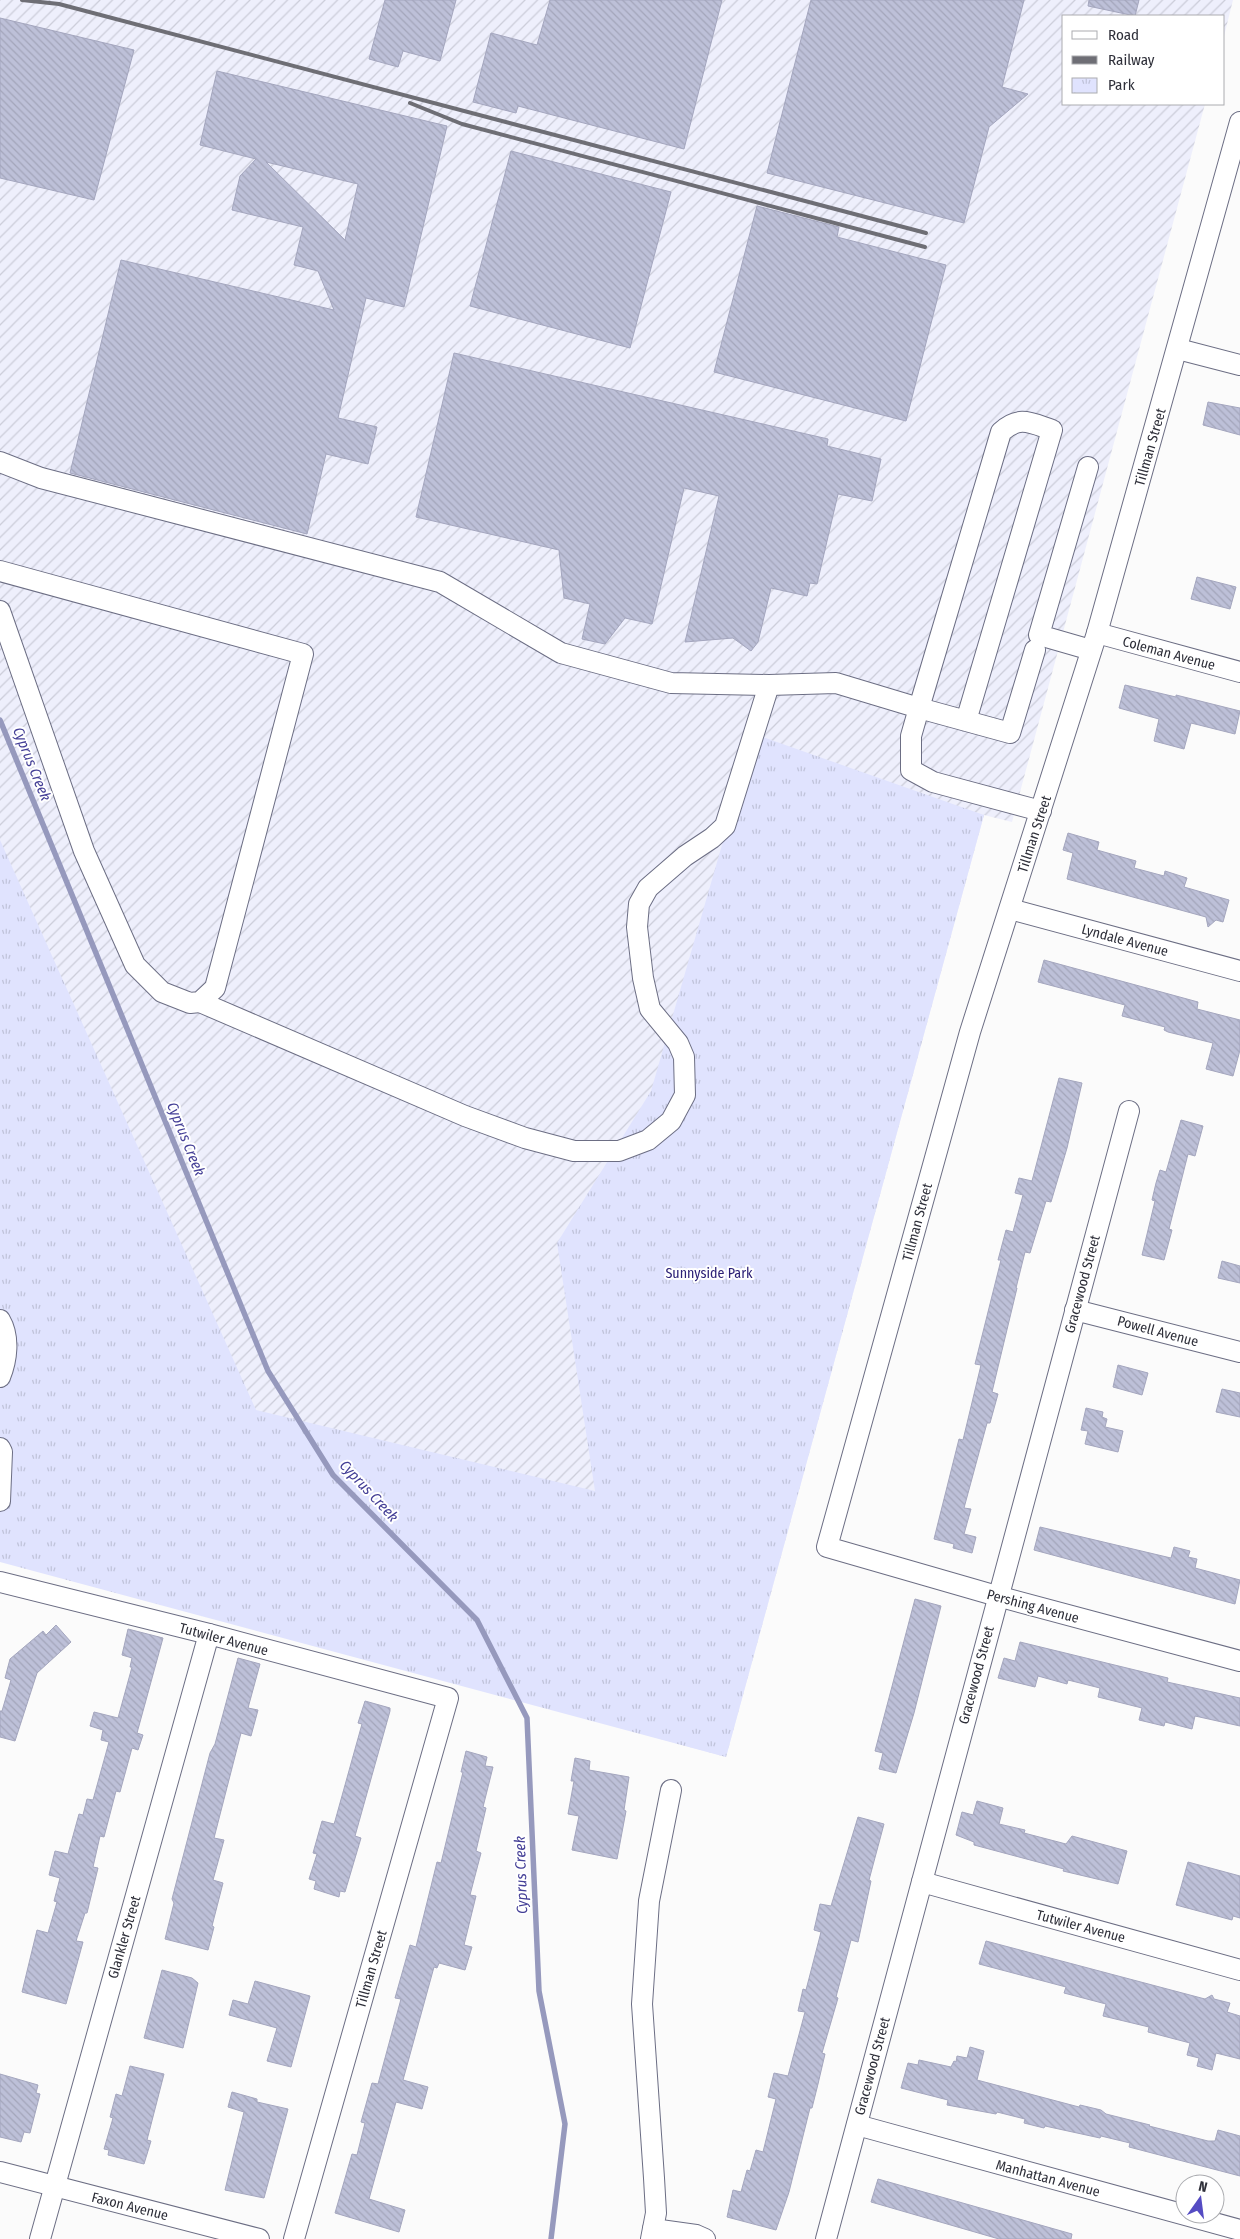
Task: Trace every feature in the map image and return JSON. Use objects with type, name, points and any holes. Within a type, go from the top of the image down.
[{"type":"street","name":"Tillman Street","points":[[827,1547],[970,1032],[1094,642],[1178,349],[1240,122]]},
{"type":"street","points":[[1178,349],[1240,365]]},
{"type":"street","points":[[966,721],[1052,430],[1024,421],[1010,424],[1001,432],[920,701],[911,736],[911,770],[933,782],[1041,811]]},
{"type":"street","points":[[0,462],[41,478],[440,582],[561,653],[671,683],[769,686],[836,683],[920,701],[966,721],[1010,733],[1035,650]]},
{"type":"street","name":"Coleman Avenue","points":[[1088,467],[1039,635],[1094,642],[1240,672]]},
{"type":"street","points":[[0,571],[303,654],[215,988],[200,1002]]},
{"type":"street","points":[[0,611],[84,851],[135,965],[162,992],[190,1003],[200,1002],[465,1116],[525,1138],[574,1151],[619,1151],[648,1140],[671,1121],[686,1095],[684,1057],[678,1043],[650,1009],[643,978],[637,928],[639,904],[648,888],[685,856],[712,838],[725,826],[769,686]]},
{"type":"street","name":"Lyndale Avenue","points":[[1010,908],[1240,971]]},
{"type":"street","name":"Gracewood Street","points":[[826,2239],[997,1596],[1129,1111]]},
{"type":"street","name":"Powell Avenue","points":[[1076,1310],[1240,1352]]},
{"type":"street","points":[[0,1320],[5,1328],[6,1362],[0,1377]]},
{"type":"street","points":[[0,1448],[2,1452],[0,1501]]},
{"type":"street","name":"Pershing Avenue","points":[[827,1547],[997,1596],[1240,1661]]},
{"type":"street","name":"Tutwiler Avenue","points":[[0,1582],[209,1634],[448,1698]]},
{"type":"street","name":"Glankler Street","points":[[40,2239],[209,1634]]},
{"type":"street","name":"Tillman Street","points":[[294,2239],[448,1698]]},
{"type":"street","points":[[671,1790],[650,1900],[642,2004],[656,2213],[652,2234],[696,2235],[705,2239]]},
{"type":"street","name":"Tutwiler Avenue","points":[[922,1882],[1240,1970]]},
{"type":"street","name":"Manhattan Avenue","points":[[857,2125],[1240,2230]]},
{"type":"street","name":"Faxon Avenue","points":[[0,2172],[260,2239]]},
{"type":"shaded area","points":[[0,0],[1233,0],[1225,32],[1225,15],[1062,15],[1062,105],[1205,105],[1012,822],[984,815],[726,1757],[0,1556]]},
{"type":"green space","name":"Sunnyside Park","points":[[754,734],[984,815],[726,1757],[0,1562],[0,840],[256,1410],[595,1491],[557,1243],[651,1091]]},
{"type":"building","points":[[385,0],[456,0],[440,61],[403,51],[398,67],[369,59]]},
{"type":"building","points":[[550,0],[722,0],[684,149],[518,106],[516,113],[473,102],[491,33],[537,45]]},
{"type":"building","points":[[811,0],[1024,0],[1002,87],[1028,94],[989,127],[964,223],[767,173]]},
{"type":"building","points":[[1089,0],[1139,0],[1135,15],[1088,6]]},
{"type":"building","points":[[0,18],[134,50],[94,200],[0,178]]},
{"type":"building","points":[[217,71],[447,126],[404,307],[366,298],[338,418],[377,427],[368,464],[326,454],[307,534],[70,473],[121,260],[334,310],[318,271],[294,265],[303,227],[232,210],[240,176],[256,159],[200,145]],"holes":[[[266,162],[358,184],[345,240]]]},
{"type":"building","points":[[511,151],[671,192],[630,348],[470,306]]},
{"type":"building","points":[[757,206],[839,227],[837,237],[946,265],[906,421],[714,372]]},
{"type":"building","points":[[454,353],[828,439],[827,446],[881,459],[872,501],[838,494],[817,584],[810,583],[807,596],[771,588],[758,642],[751,651],[733,638],[685,642],[719,496],[684,488],[652,624],[625,618],[605,644],[582,639],[590,604],[564,598],[559,550],[416,517]]},
{"type":"building","points":[[1208,402],[1240,408],[1240,435],[1203,425]]},
{"type":"building","points":[[1197,577],[1236,587],[1230,609],[1191,599]]},
{"type":"building","points":[[1125,685],[1240,711],[1235,734],[1191,723],[1184,749],[1154,741],[1159,719],[1119,708]]},
{"type":"building","points":[[1068,833],[1099,842],[1097,850],[1136,861],[1134,868],[1164,876],[1165,871],[1187,878],[1184,887],[1229,900],[1223,922],[1216,920],[1208,927],[1206,917],[1067,879],[1073,853],[1063,850]]},
{"type":"building","points":[[1044,960],[1198,1002],[1197,1009],[1240,1020],[1240,1050],[1233,1076],[1206,1069],[1213,1043],[1168,1032],[1164,1030],[1165,1027],[1122,1016],[1125,1005],[1038,982]]},
{"type":"building","points":[[1059,1078],[1082,1083],[1067,1148],[1051,1202],[1046,1201],[1030,1253],[1025,1252],[992,1392],[998,1394],[990,1423],[987,1423],[964,1508],[971,1509],[964,1534],[976,1537],[972,1553],[953,1548],[954,1544],[934,1539],[959,1439],[963,1440],[981,1365],[975,1364],[1001,1260],[998,1260],[1006,1230],[1013,1232],[1023,1195],[1015,1193],[1019,1178],[1032,1181]]},
{"type":"building","points":[[1181,1120],[1203,1126],[1195,1156],[1188,1154],[1169,1229],[1172,1230],[1164,1260],[1142,1255],[1155,1201],[1152,1200],[1156,1183],[1160,1170],[1166,1172]]},
{"type":"building","points":[[1222,1261],[1240,1266],[1240,1283],[1218,1278]]},
{"type":"building","points":[[1118,1365],[1148,1373],[1142,1395],[1113,1387]]},
{"type":"building","points":[[1222,1389],[1240,1393],[1240,1417],[1216,1412]]},
{"type":"building","points":[[1086,1408],[1103,1412],[1102,1417],[1107,1419],[1105,1427],[1123,1431],[1118,1452],[1085,1444],[1088,1431],[1081,1430]]},
{"type":"building","points":[[1040,1527],[1171,1558],[1174,1547],[1190,1551],[1188,1557],[1197,1559],[1195,1568],[1240,1580],[1235,1604],[1034,1550]]},
{"type":"building","points":[[915,1599],[941,1606],[914,1713],[896,1773],[879,1769],[883,1753],[875,1751]]},
{"type":"building","points":[[56,1625],[71,1642],[37,1673],[15,1741],[0,1737],[0,1711],[2,1711],[11,1680],[5,1678],[10,1659],[43,1631],[46,1635]]},
{"type":"building","points":[[128,1629],[163,1638],[137,1733],[143,1735],[138,1750],[132,1748],[120,1792],[116,1791],[104,1837],[100,1836],[93,1867],[98,1868],[87,1913],[85,1913],[76,1941],[83,1942],[66,2004],[22,1992],[37,1930],[48,1933],[57,1902],[54,1901],[60,1878],[49,1875],[55,1851],[68,1854],[79,1814],[83,1815],[87,1799],[93,1800],[109,1742],[101,1740],[103,1730],[90,1726],[94,1712],[118,1718],[132,1667],[130,1667],[132,1658],[122,1655]]},
{"type":"building","points":[[1020,1642],[1168,1678],[1167,1682],[1240,1698],[1240,1726],[1195,1716],[1192,1729],[1165,1722],[1164,1726],[1139,1720],[1142,1708],[1098,1697],[1100,1688],[1068,1680],[1067,1684],[1038,1676],[1035,1687],[998,1678],[1004,1658],[1015,1661]]},
{"type":"building","points":[[238,1658],[260,1664],[248,1708],[258,1710],[251,1736],[241,1733],[214,1838],[224,1840],[213,1880],[223,1883],[208,1950],[165,1939],[174,1903],[172,1899],[210,1753],[215,1744]]},
{"type":"building","points":[[365,1701],[390,1708],[390,1711],[355,1836],[361,1838],[345,1892],[340,1891],[339,1897],[314,1889],[316,1881],[309,1879],[317,1854],[313,1853],[322,1821],[334,1824],[335,1821],[362,1724],[358,1723]]},
{"type":"building","points":[[466,1751],[487,1757],[485,1766],[493,1767],[483,1807],[486,1808],[476,1851],[481,1853],[470,1895],[476,1896],[464,1945],[472,1947],[465,1970],[439,1963],[437,1968],[434,1967],[403,2080],[428,2087],[422,2109],[396,2102],[369,2199],[405,2210],[399,2232],[335,2213],[352,2154],[357,2155],[365,2123],[361,2122],[372,2083],[378,2084],[401,1999],[395,1998],[410,1945],[416,1947],[437,1862],[441,1863],[463,1772],[461,1772]]},
{"type":"building","points":[[575,1758],[590,1761],[589,1770],[629,1777],[624,1810],[626,1811],[617,1859],[572,1850],[579,1816],[568,1814],[574,1781],[571,1781]]},
{"type":"building","points":[[977,1801],[1003,1808],[999,1824],[1025,1830],[1024,1833],[1066,1844],[1072,1836],[1127,1851],[1118,1884],[1063,1871],[1064,1869],[974,1845],[974,1842],[956,1835],[962,1812],[973,1815]]},
{"type":"building","points":[[858,1817],[884,1824],[869,1880],[871,1881],[858,1942],[851,1940],[836,1997],[838,1998],[822,2053],[825,2054],[812,2108],[810,2108],[789,2192],[776,2230],[727,2217],[733,2190],[741,2192],[747,2170],[750,2171],[756,2150],[763,2152],[776,2099],[768,2097],[774,2073],[788,2076],[805,2012],[798,2011],[803,1989],[806,1990],[821,1932],[814,1930],[820,1904],[831,1906]]},
{"type":"building","points":[[1188,1862],[1240,1876],[1240,1918],[1233,1916],[1232,1920],[1176,1905]]},
{"type":"building","points":[[986,1941],[1205,1999],[1212,1995],[1214,1999],[1230,2003],[1227,2012],[1240,2016],[1240,2059],[1216,2053],[1212,2070],[1197,2066],[1199,2058],[1187,2055],[1190,2043],[1148,2032],[1149,2027],[1103,2016],[1106,2004],[1064,1993],[1066,1987],[979,1964]]},
{"type":"building","points":[[162,1970],[192,1978],[198,1983],[183,2048],[144,2038]]},
{"type":"building","points":[[255,1981],[310,1996],[291,2067],[267,2061],[277,2028],[229,2015],[233,2000],[248,2004]]},
{"type":"building","points":[[970,2047],[984,2051],[977,2080],[1079,2107],[1080,2105],[1101,2110],[1106,2114],[1208,2141],[1215,2141],[1218,2130],[1240,2136],[1240,2176],[1129,2147],[1130,2143],[1045,2126],[1044,2128],[1024,2123],[1025,2119],[997,2112],[996,2114],[947,2105],[948,2100],[901,2088],[908,2063],[918,2065],[919,2060],[951,2067],[954,2061],[956,2062],[957,2056],[967,2058]]},
{"type":"building","points":[[130,2066],[164,2074],[147,2140],[151,2141],[144,2164],[108,2155],[109,2150],[104,2149],[113,2118],[110,2117],[116,2094],[122,2096]]},
{"type":"building","points":[[0,2074],[38,2085],[36,2093],[40,2094],[30,2133],[24,2132],[21,2142],[0,2137]]},
{"type":"building","points":[[232,2092],[257,2099],[257,2102],[288,2109],[264,2198],[225,2190],[244,2112],[228,2107]]},
{"type":"building","points":[[878,2179],[1072,2234],[1071,2239],[999,2239],[871,2202]]},
{"type":"waterway","name":"Cyprus Creek","points":[[0,720],[268,1371],[333,1475],[477,1620],[527,1718],[539,1991],[565,2124],[551,2239]]},
{"type":"railway","points":[[22,0],[59,4],[926,233]]},
{"type":"railway","points":[[410,103],[462,124],[925,247]]}]
